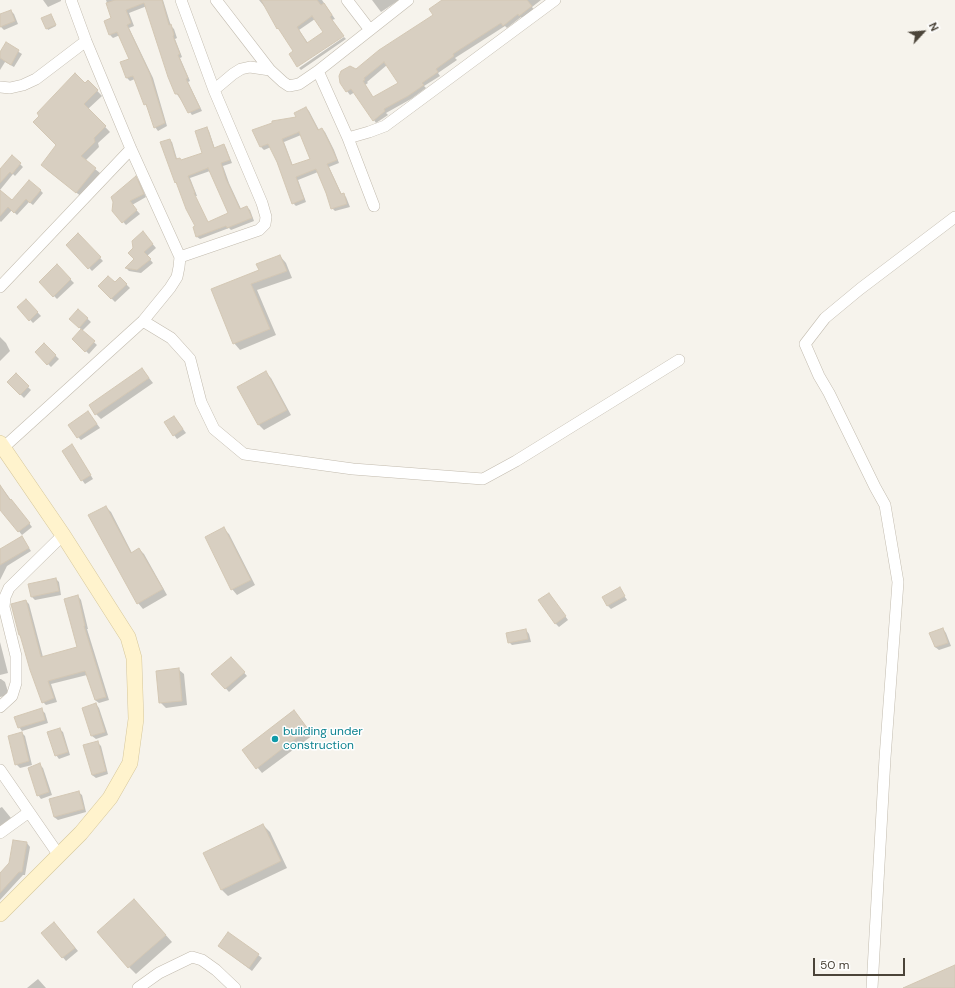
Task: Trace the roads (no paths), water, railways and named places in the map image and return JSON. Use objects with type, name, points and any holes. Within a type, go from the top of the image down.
[{"type":"street","points":[[0,914],[81,832],[110,798],[130,763],[136,719],[134,658],[128,637],[63,535],[2,445],[143,321],[177,278],[180,257],[131,149],[86,40],[72,0]]},
{"type":"street","points":[[180,257],[259,230],[265,224],[266,217],[262,203],[214,90],[181,0]]},
{"type":"street","points":[[216,0],[270,70],[283,82],[290,86],[299,84],[318,71],[408,0]]},
{"type":"street","points":[[347,0],[370,30]]},
{"type":"street","points":[[348,138],[385,126],[555,0]]},
{"type":"street","points":[[0,87],[10,88],[23,85],[36,79],[86,40]]},
{"type":"street","points":[[214,90],[241,69],[250,67],[270,70]]},
{"type":"street","points":[[318,71],[348,138],[374,206]]},
{"type":"street","points":[[0,287],[131,149]]},
{"type":"street","points":[[872,988],[885,758],[898,582],[885,505],[819,376],[805,344],[825,318],[860,289],[955,217]]},
{"type":"street","points":[[143,321],[171,338],[190,360],[201,402],[214,429],[244,454],[353,469],[467,478],[483,479],[516,461],[679,360]]},
{"type":"street","points":[[0,707],[12,696],[16,683],[16,656],[4,607],[5,596],[9,588],[63,535]]},
{"type":"street","points":[[0,770],[58,854]]},
{"type":"street","points":[[0,833],[29,812]]},
{"type":"street","points":[[138,988],[159,973],[192,958],[202,960],[216,970],[235,988]]},
{"type":"place","name":"building under construction","points":[[275,739]]}]
